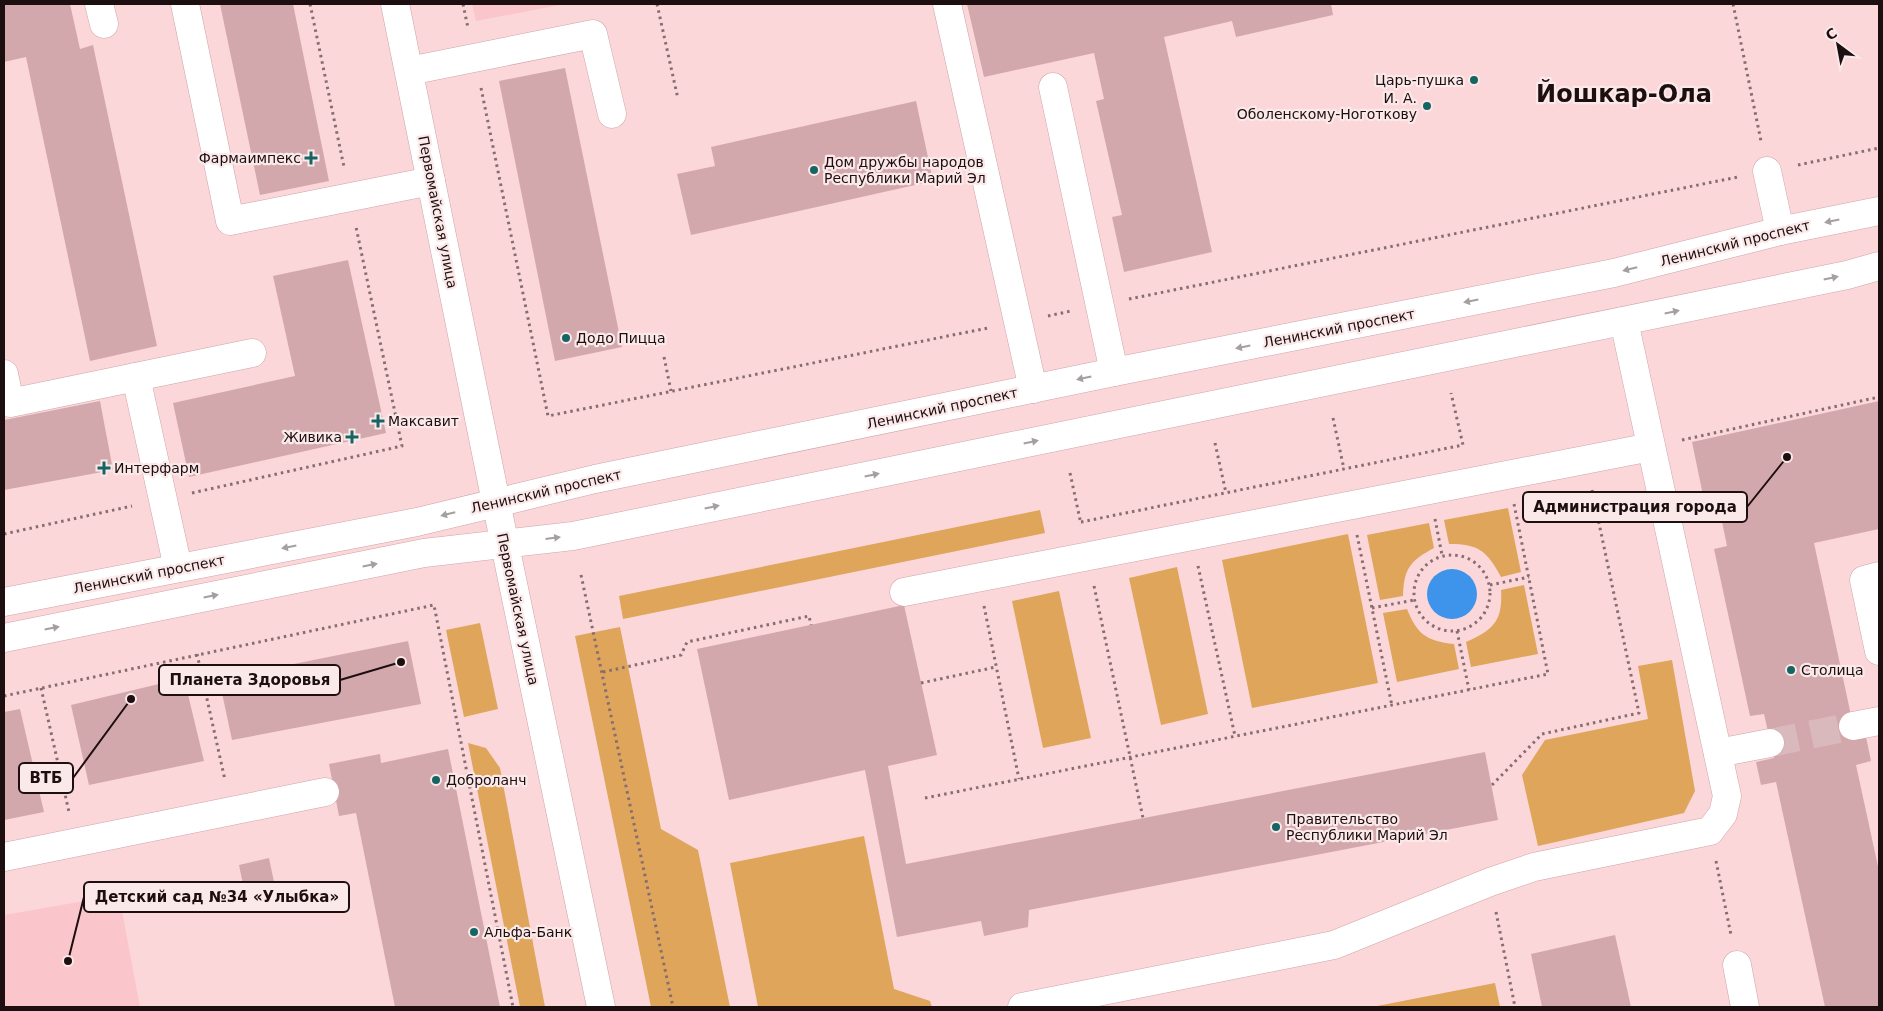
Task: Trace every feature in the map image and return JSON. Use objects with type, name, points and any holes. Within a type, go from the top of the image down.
[{"type":"main road","points":[[185,4],[230,221],[431,181]]},
{"type":"main road","name":"Первомайская улица","points":[[395,4],[504,544],[601,1007]]},
{"type":"main road","points":[[948,4],[1033,389]]},
{"type":"main road","points":[[409,71],[594,34],[612,114]]},
{"type":"main road","points":[[1053,87],[1114,372]]},
{"type":"main road","points":[[1767,171],[1780,232]]},
{"type":"main road","name":"Ленинский проспект","points":[[4,602],[418,522],[595,479],[1114,372],[1614,273],[1780,232],[1879,211]]},
{"type":"main road","points":[[4,638],[424,553],[573,536],[1624,322],[1847,275],[1879,266]]},
{"type":"main road","points":[[1022,1007],[1334,945],[1490,882],[1534,867],[1710,831],[1723,814],[1727,796],[1624,322]]},
{"type":"main road","points":[[4,374],[10,403],[252,353]]},
{"type":"main road","points":[[136,377],[178,568]]},
{"type":"main road","points":[[904,592],[1651,446]]},
{"type":"main road","points":[[1879,576],[1864,580],[1879,651]]},
{"type":"main road","points":[[1853,726],[1879,720]]},
{"type":"main road","points":[[1718,754],[1770,743]]},
{"type":"main road","points":[[4,858],[325,792]]},
{"type":"main road","points":[[1737,965],[1745,1007]]},
{"type":"path","points":[[463,4],[469,30]]},
{"type":"path","points":[[657,4],[678,99]]},
{"type":"path","points":[[1733,4],[1767,171]]},
{"type":"path","points":[[480,88],[548,416],[1879,148]]},
{"type":"path","points":[[664,357],[671,391]]},
{"type":"path","points":[[1081,522],[1463,445],[1451,393]]},
{"type":"path","points":[[1651,446],[1879,397]]},
{"type":"path","points":[[1333,418],[1344,469]]},
{"type":"path","points":[[1215,443],[1226,493]]},
{"type":"path","points":[[4,534],[402,446]]},
{"type":"path","points":[[1492,785],[1542,734],[1639,713],[1586,460]]},
{"type":"path","points":[[1070,472],[1144,818]]},
{"type":"path","points":[[925,798],[1548,674],[1513,498]]},
{"type":"path","points":[[1351,505],[1392,706]]},
{"type":"path","points":[[1434,514],[1442,555]]},
{"type":"path","points":[[1192,536],[1235,736]]},
{"type":"path","points":[[1442,555],[1464,556],[1476,563],[1485,573],[1490,585],[1488,606],[1482,618],[1470,627],[1457,631],[1450,632],[1437,628],[1426,621],[1414,600],[1415,581],[1422,569],[1432,560],[1442,555]]},
{"type":"path","points":[[581,575],[673,1007]]},
{"type":"path","points":[[1490,585],[1529,577]]},
{"type":"path","points":[[978,578],[1019,779]]},
{"type":"path","points":[[1372,608],[1414,600]]},
{"type":"path","points":[[4,696],[434,605],[513,1007]]},
{"type":"path","points":[[603,672],[680,655],[687,642],[809,616],[811,625]]},
{"type":"path","points":[[1457,631],[1469,690]]},
{"type":"path","points":[[197,654],[232,811]]},
{"type":"path","points":[[921,683],[996,667]]},
{"type":"path","points":[[41,688],[76,843]]},
{"type":"path","points":[[1710,831],[1737,965]]},
{"type":"path","points":[[1490,882],[1515,1007]]},
{"type":"shaded area","points":[[472,4],[565,4],[476,21]]},
{"type":"shaded area","points":[[1508,508],[1521,572],[1501,577],[1491,561],[1481,551],[1459,544],[1449,544],[1444,520]]},
{"type":"shaded area","points":[[1040,510],[1045,533],[623,619],[619,596]]},
{"type":"shaded area","points":[[1429,523],[1434,548],[1419,557],[1410,566],[1405,579],[1403,596],[1380,600],[1367,535]]},
{"type":"shaded area","points":[[1348,534],[1378,683],[1252,708],[1222,560]]},
{"type":"shaded area","points":[[1177,567],[1208,714],[1161,725],[1129,578]]},
{"type":"shaded area","points":[[1524,585],[1538,654],[1471,667],[1466,642],[1483,633],[1494,623],[1500,610],[1501,590]]},
{"type":"shaded area","points":[[1059,591],[1091,738],[1043,748],[1012,601]]},
{"type":"shaded area","points":[[1407,609],[1415,625],[1424,635],[1436,641],[1454,644],[1459,669],[1397,682],[1383,613]]},
{"type":"shaded area","points":[[480,623],[498,709],[464,717],[446,630]]},
{"type":"shaded area","points":[[620,627],[661,829],[698,850],[730,1007],[651,1007],[575,636]]},
{"type":"shaded area","points":[[1672,660],[1695,791],[1684,813],[1538,846],[1522,775],[1545,740],[1648,719],[1638,666]]},
{"type":"shaded area","points":[[468,743],[486,748],[500,768],[545,1007],[520,1007]]},
{"type":"shaded area","points":[[864,836],[894,989],[930,1001],[932,1007],[758,1007],[730,863]]},
{"type":"shaded area","points":[[119,895],[140,1007],[4,1007],[4,915]]},
{"type":"shaded area","points":[[1495,983],[1500,1007],[1372,1007]]},
{"type":"water","points":[[1452,569],[1462,571],[1470,576],[1475,584],[1477,594],[1475,604],[1470,612],[1462,617],[1452,619],[1442,617],[1434,612],[1429,604],[1427,594],[1429,584],[1434,576],[1442,571]]},
{"type":"building","points":[[4,4],[70,4],[80,49],[93,45],[157,346],[90,361],[26,57],[4,62]]},
{"type":"building","points":[[220,4],[293,4],[329,181],[260,195]]},
{"type":"building","points":[[967,4],[1331,4],[1333,15],[1236,37],[1232,21],[1164,37],[1212,252],[1124,272],[1112,217],[1122,215],[1096,101],[1104,99],[1094,53],[984,77]]},
{"type":"building","points":[[565,68],[622,347],[555,361],[499,81]]},
{"type":"building","name":"Дом дружбы народов Республики Марий Эл","points":[[916,101],[933,181],[691,235],[677,174],[715,166],[711,147]]},
{"type":"building","points":[[348,260],[386,433],[189,477],[173,403],[295,376],[273,276]]},
{"type":"building","points":[[100,401],[113,470],[4,490],[4,420]]},
{"type":"building","points":[[1879,401],[1879,529],[1814,543],[1855,734],[1865,732],[1871,761],[1856,765],[1879,871],[1879,1007],[1825,1007],[1776,782],[1761,785],[1756,762],[1774,758],[1764,714],[1750,716],[1714,549],[1727,546],[1719,507],[1706,510],[1692,442]]},
{"type":"building","points":[[904,605],[937,755],[888,766],[906,864],[1485,752],[1498,820],[1029,910],[1028,927],[984,936],[981,921],[897,937],[865,770],[729,800],[697,649]]},
{"type":"building","points":[[408,641],[421,704],[232,740],[219,679]]},
{"type":"building","points":[[184,678],[204,761],[89,785],[71,705]]},
{"type":"building","points":[[20,709],[44,812],[4,820],[4,712]]},
{"type":"building","points":[[448,749],[500,1007],[395,1007],[356,813],[339,816],[329,764],[380,754],[381,763]]},
{"type":"building","points":[[269,858],[279,906],[249,913],[239,865]]},
{"type":"building","points":[[1615,935],[1631,1007],[1542,1007],[1531,954]]},
{"type":"tunnel","points":[[1770,743],[1853,726]]},
{"type":"place","name":"Царь-пушка","points":[[1474,80]]},
{"type":"place","name":"И. А. Оболенскому-Ноготкову","points":[[1427,106]]},
{"type":"place","name":"Фармаимпекс","points":[[311,158]]},
{"type":"place","name":"Дом дружбы народов Республики Марий Эл","points":[[814,170]]},
{"type":"place","name":"Додо Пицца","points":[[566,338]]},
{"type":"place","name":"Максавит","points":[[378,421]]},
{"type":"place","name":"Живика","points":[[352,437]]},
{"type":"place","name":"Администрация города","points":[[1787,457]]},
{"type":"place","name":"Интерфарм","points":[[104,468]]},
{"type":"place","name":"Планета Здоровья","points":[[401,662]]},
{"type":"place","name":"Столица","points":[[1791,670]]},
{"type":"place","name":"ВТБ","points":[[131,699]]},
{"type":"place","name":"Доброланч","points":[[436,780]]},
{"type":"place","name":"Правительство Республики Марий Эл","points":[[1276,827]]},
{"type":"place","name":"Альфа-Банк","points":[[474,932]]},
{"type":"place","name":"Детский сад №34 «Улыбка»","points":[[68,961]]},
{"type":"district","name":"Йошкар-Ола","points":[[1624,94]]}]
